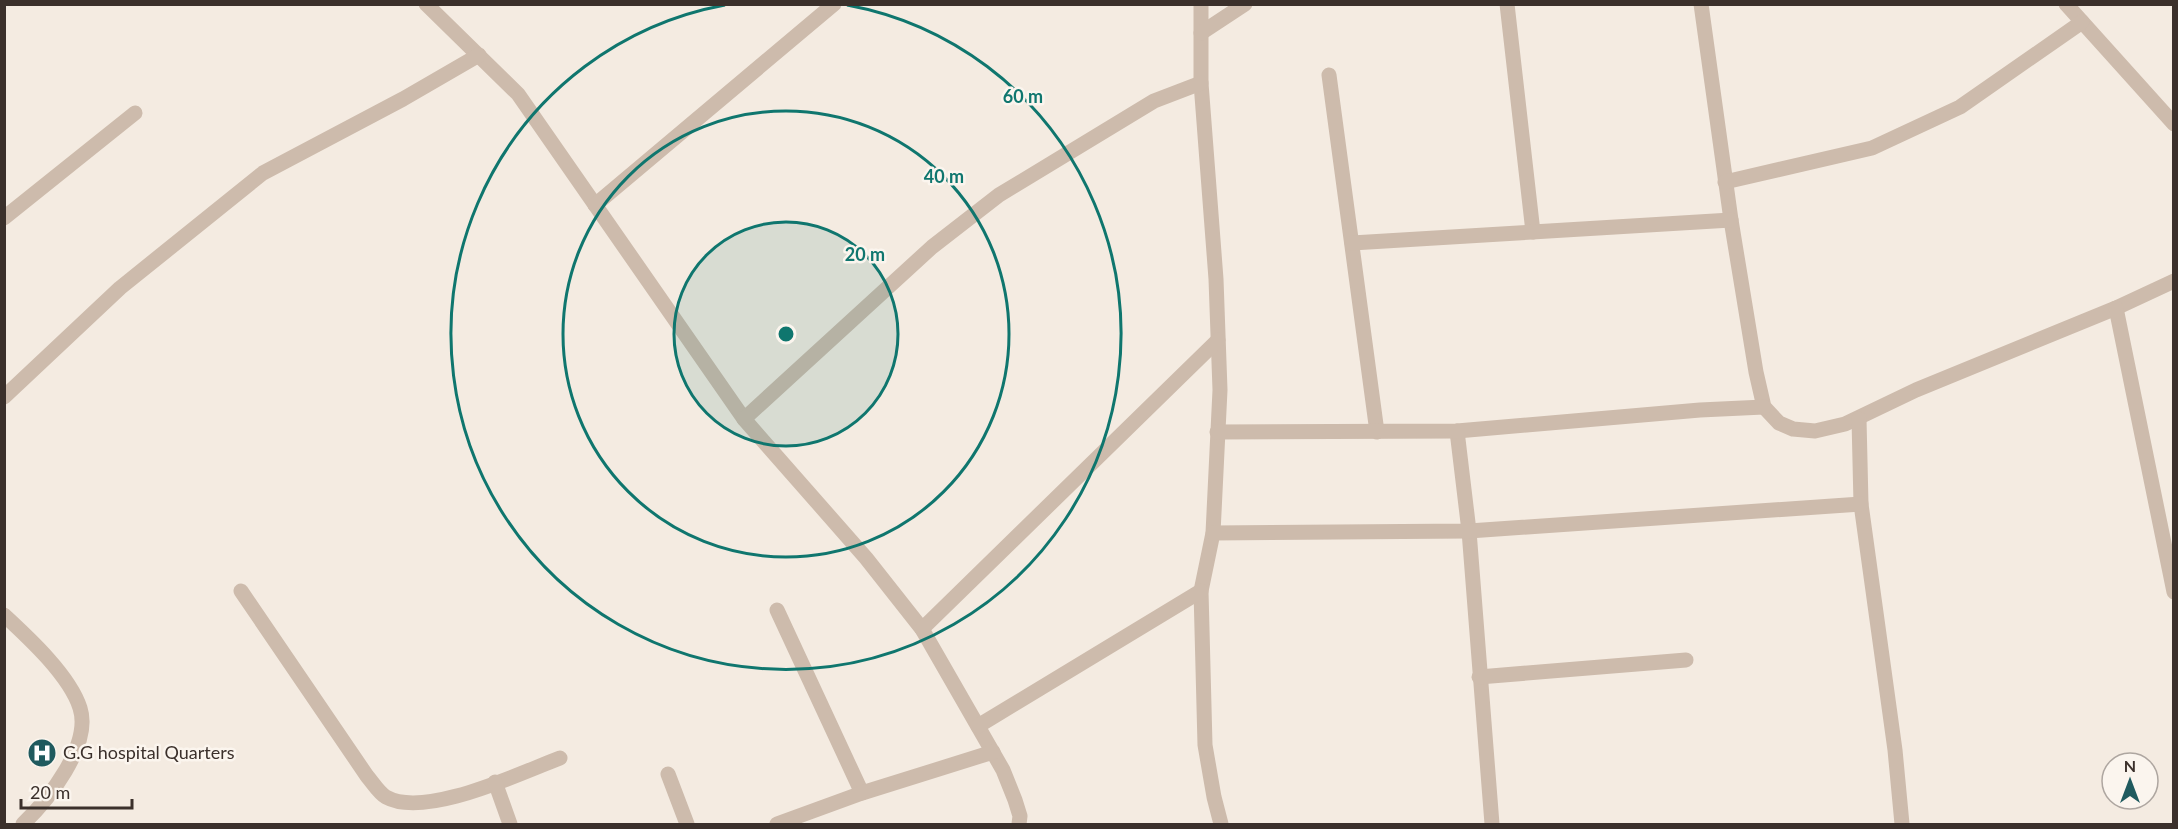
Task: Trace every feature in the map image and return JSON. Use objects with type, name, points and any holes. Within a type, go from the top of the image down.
[{"type":"street","points":[[426,4],[518,94],[744,419],[866,558],[922,629],[1003,770],[1016,800],[1020,816],[1019,825]]},
{"type":"street","points":[[595,205],[834,4]]},
{"type":"street","points":[[1201,4],[1201,84],[1216,279],[1220,390],[1213,533],[1201,591],[1205,745],[1221,825]]},
{"type":"street","points":[[1201,33],[1245,4]]},
{"type":"street","points":[[1507,4],[1533,232]]},
{"type":"street","points":[[1701,4],[1725,182],[1756,372],[1764,407],[1779,423],[1793,429],[1815,431],[1834,428],[1858,419],[1917,390],[2116,308],[2174,281]]},
{"type":"street","points":[[2066,4],[2174,124]]},
{"type":"street","points":[[1725,182],[1872,148],[1960,107],[2082,22]]},
{"type":"street","points":[[4,397],[120,288],[263,173],[403,99],[479,55]]},
{"type":"street","points":[[1329,75],[1377,432]]},
{"type":"street","points":[[744,419],[932,247],[999,195],[1154,101],[1201,84]]},
{"type":"street","points":[[4,218],[135,113]]},
{"type":"street","points":[[1352,243],[1731,220]]},
{"type":"street","points":[[2116,308],[2174,592]]},
{"type":"street","points":[[922,629],[1218,340]]},
{"type":"street","points":[[1217,432],[1457,431],[1700,410],[1764,407]]},
{"type":"street","points":[[1858,419],[1861,504],[1895,750],[1902,825]]},
{"type":"street","points":[[1457,431],[1469,531],[1492,825]]},
{"type":"street","points":[[1213,533],[1469,531],[1861,504]]},
{"type":"street","points":[[241,591],[367,776],[385,796],[402,803],[447,800],[560,758]]},
{"type":"street","points":[[978,726],[1201,591]]},
{"type":"street","points":[[777,610],[862,793]]},
{"type":"street","points":[[4,615],[35,644],[63,676],[81,708],[82,734],[67,767],[41,807],[23,825]]},
{"type":"street","points":[[1479,677],[1686,660]]},
{"type":"street","points":[[777,825],[862,793],[993,752]]},
{"type":"street","points":[[668,774],[687,825]]},
{"type":"street","points":[[495,782],[510,825]]},
{"type":"place","name":"G.G hospital Quarters","points":[[42,753]]}]
